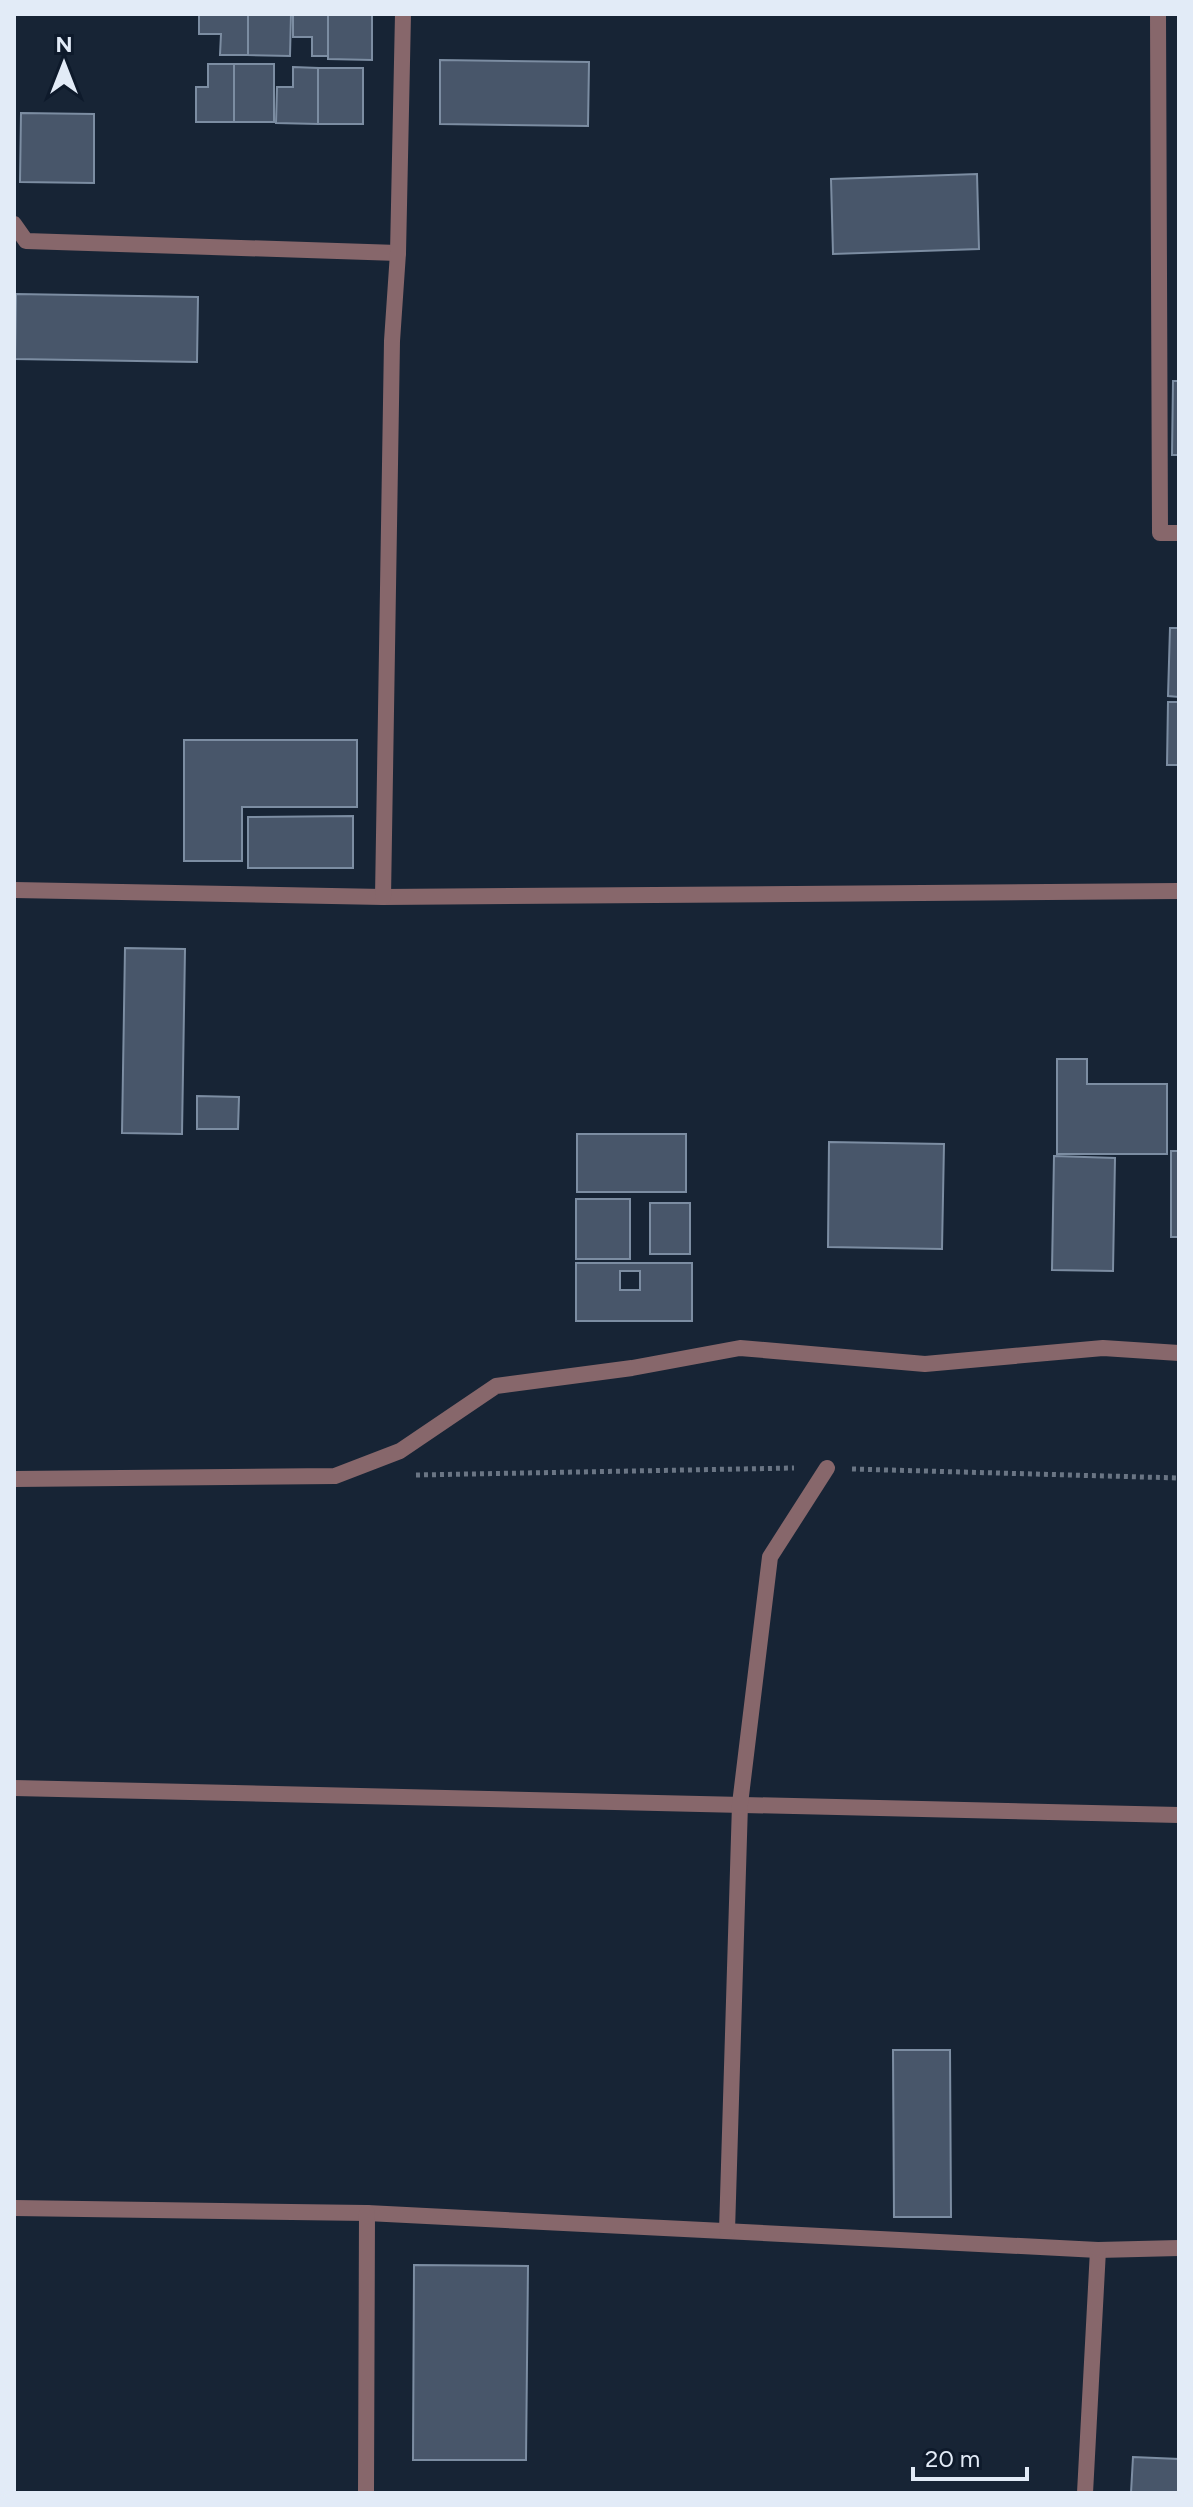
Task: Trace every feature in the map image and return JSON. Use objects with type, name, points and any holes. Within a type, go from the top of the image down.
[{"type":"street","points":[[383,897],[392,341],[398,253],[403,14]]},
{"type":"street","points":[[1158,14],[1160,533],[1179,533]]},
{"type":"street","points":[[14,224],[26,241],[398,253]]},
{"type":"street","points":[[14,890],[383,897],[1179,891]]},
{"type":"street","points":[[14,1479],[335,1476],[400,1451],[496,1386],[632,1368],[740,1348],[925,1364],[1103,1348],[1179,1353]]},
{"type":"street","points":[[727,2231],[740,1804],[770,1557],[827,1468]]},
{"type":"street","points":[[14,1788],[1179,1815]]},
{"type":"street","points":[[14,2208],[367,2213],[1098,2250],[1179,2248]]},
{"type":"street","points":[[366,2493],[367,2213]]},
{"type":"street","points":[[1085,2493],[1098,2250]]},
{"type":"path","points":[[414,1475],[827,1468],[1179,1478]]},
{"type":"building","points":[[199,14],[248,14],[248,55],[220,55],[221,34],[199,34]]},
{"type":"building","points":[[248,14],[291,14],[290,56],[248,55]]},
{"type":"building","points":[[293,14],[328,14],[328,56],[312,56],[312,37],[293,37]]},
{"type":"building","points":[[328,14],[372,14],[372,60],[328,59]]},
{"type":"building","points":[[440,60],[589,62],[588,126],[440,124]]},
{"type":"building","points":[[208,64],[234,64],[234,122],[196,122],[196,87],[208,87]]},
{"type":"building","points":[[234,64],[274,64],[274,122],[234,122]]},
{"type":"building","points":[[293,67],[318,68],[318,124],[276,123],[277,87],[293,87]]},
{"type":"building","points":[[318,68],[363,68],[363,124],[318,124]]},
{"type":"building","points":[[21,113],[94,114],[94,183],[20,182]]},
{"type":"building","points":[[977,174],[979,249],[833,254],[831,179]]},
{"type":"building","points":[[16,294],[198,297],[197,362],[15,359]]},
{"type":"building","points":[[1173,381],[1179,381],[1179,455],[1172,455]]},
{"type":"building","points":[[1170,628],[1179,628],[1179,697],[1168,696]]},
{"type":"building","points":[[1168,702],[1179,702],[1179,765],[1167,765]]},
{"type":"building","points":[[184,740],[357,740],[357,807],[242,807],[242,861],[184,861]]},
{"type":"building","points":[[353,816],[353,868],[248,868],[248,817]]},
{"type":"building","points":[[125,948],[185,949],[182,1134],[122,1133]]},
{"type":"building","points":[[1057,1059],[1087,1059],[1087,1084],[1167,1084],[1167,1154],[1057,1154]]},
{"type":"building","points":[[197,1096],[239,1097],[238,1129],[197,1129]]},
{"type":"building","points":[[577,1134],[686,1134],[686,1192],[577,1192]]},
{"type":"building","points":[[829,1142],[944,1144],[942,1249],[828,1247]]},
{"type":"building","points":[[1171,1151],[1179,1151],[1179,1237],[1171,1237]]},
{"type":"building","points":[[1054,1156],[1115,1158],[1113,1271],[1052,1270]]},
{"type":"building","points":[[576,1199],[630,1199],[630,1259],[576,1259]]},
{"type":"building","points":[[650,1203],[690,1203],[690,1254],[650,1254]]},
{"type":"building","points":[[576,1263],[692,1263],[692,1321],[576,1321]],"holes":[[[620,1271],[640,1271],[640,1290],[620,1290]]]},
{"type":"building","points":[[893,2050],[950,2050],[951,2217],[894,2217]]},
{"type":"building","points":[[414,2265],[528,2266],[526,2460],[413,2460]]},
{"type":"building","points":[[1133,2457],[1179,2459],[1179,2493],[1131,2493]]}]
